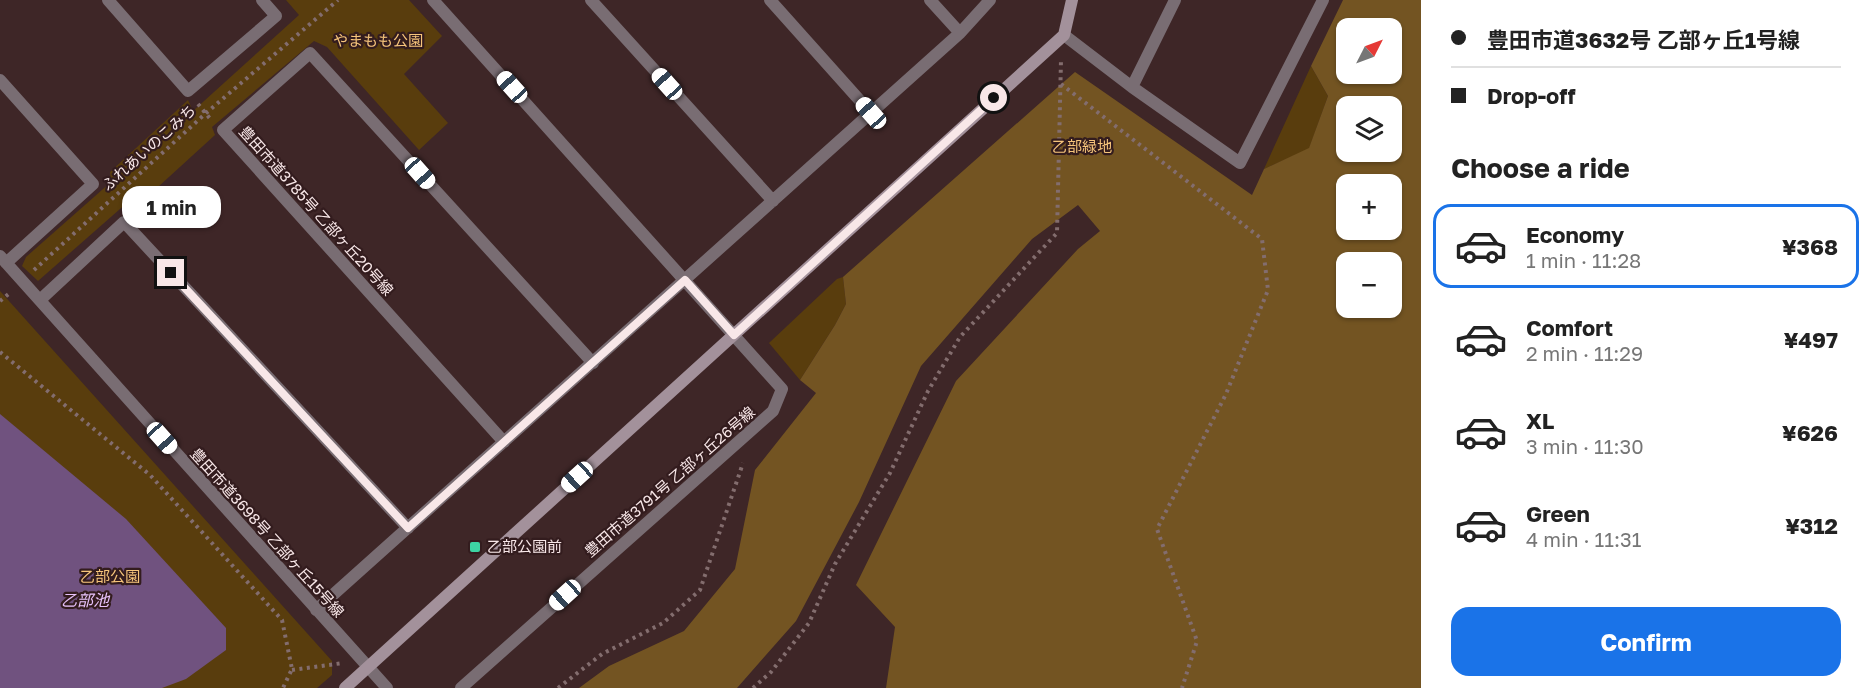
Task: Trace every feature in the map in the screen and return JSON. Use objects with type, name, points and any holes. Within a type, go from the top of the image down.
[{"type":"street","points":[[108,0],[188,91],[276,16],[262,0]]},
{"type":"street","points":[[433,0],[734,335]]},
{"type":"street","points":[[591,0],[773,201]]},
{"type":"street","points":[[770,0],[871,113]]},
{"type":"street","points":[[930,0],[960,33]]},
{"type":"street","points":[[316,610],[960,33],[990,0]]},
{"type":"street","points":[[345,688],[1064,35],[1072,0]]},
{"type":"street","points":[[1132,87],[1175,0]]},
{"type":"street","points":[[1064,35],[1240,164],[1323,0]]},
{"type":"street","name":"豊田市道3785号 乙部ヶ丘20号線","points":[[504,442],[223,130],[310,53],[592,363]]},
{"type":"street","points":[[0,80],[93,184],[3,260]]},
{"type":"street","points":[[40,300],[124,222],[408,528]]},
{"type":"street","name":"豊田市道3698号 乙部ヶ丘15号線","points":[[3,260],[367,668]]},
{"type":"street","name":"豊田市道3791号 乙部ヶ丘26号線","points":[[461,688],[773,411],[782,388],[734,335]]},
{"type":"street","points":[[367,668],[387,688]]},
{"type":"path","name":"ふれあいのこみち","points":[[22,281],[205,114],[338,0]]},
{"type":"path","points":[[753,688],[771,672],[810,623],[835,564],[890,473],[928,391],[960,337],[1057,233],[1062,60]]},
{"type":"path","points":[[1061,84],[1262,239],[1268,290],[1226,394],[1157,529],[1197,641],[1182,688]]},
{"type":"path","points":[[188,91],[205,114],[223,130]]},
{"type":"path","points":[[108,201],[124,222]]},
{"type":"path","points":[[0,352],[150,475],[282,620],[292,669],[283,688]]},
{"type":"path","points":[[558,688],[602,654],[663,623],[700,590],[743,463]]},
{"type":"path","points":[[292,669],[344,663]]},
{"type":"green space","name":"やまもも公園","points":[[286,0],[409,0],[442,36],[404,74],[448,123],[419,150],[327,47],[314,41],[212,127],[215,135],[135,208],[128,202],[38,281],[22,266],[26,257],[111,182],[110,172],[188,100],[193,111],[299,15]]},
{"type":"green space","name":"乙部緑地","points":[[1343,0],[1421,0],[1421,688],[886,688],[895,627],[856,585],[956,381],[1078,249],[1100,231],[1078,205],[1032,239],[921,366],[859,502],[796,621],[737,688],[579,688],[609,666],[684,631],[735,569],[755,470],[816,393],[800,380],[846,304],[843,277],[1075,72],[1252,195],[1264,169],[1309,148],[1328,96],[1311,66]]},
{"type":"green space","points":[[1311,66],[1328,96],[1309,149],[1264,169]]},
{"type":"green space","points":[[843,277],[846,304],[800,380],[769,343],[837,279]]},
{"type":"green space","name":"乙部公園","points":[[0,291],[332,661],[332,675],[317,688],[0,688]]},
{"type":"water","name":"乙部池","points":[[0,414],[126,519],[226,628],[226,650],[186,679],[162,688],[0,688]]},
{"type":"place","name":"乙部公園前","points":[[475,547]]},
{"type":"route","points":[[171,273],[408,528],[685,280],[734,335],[994,98]]}]
